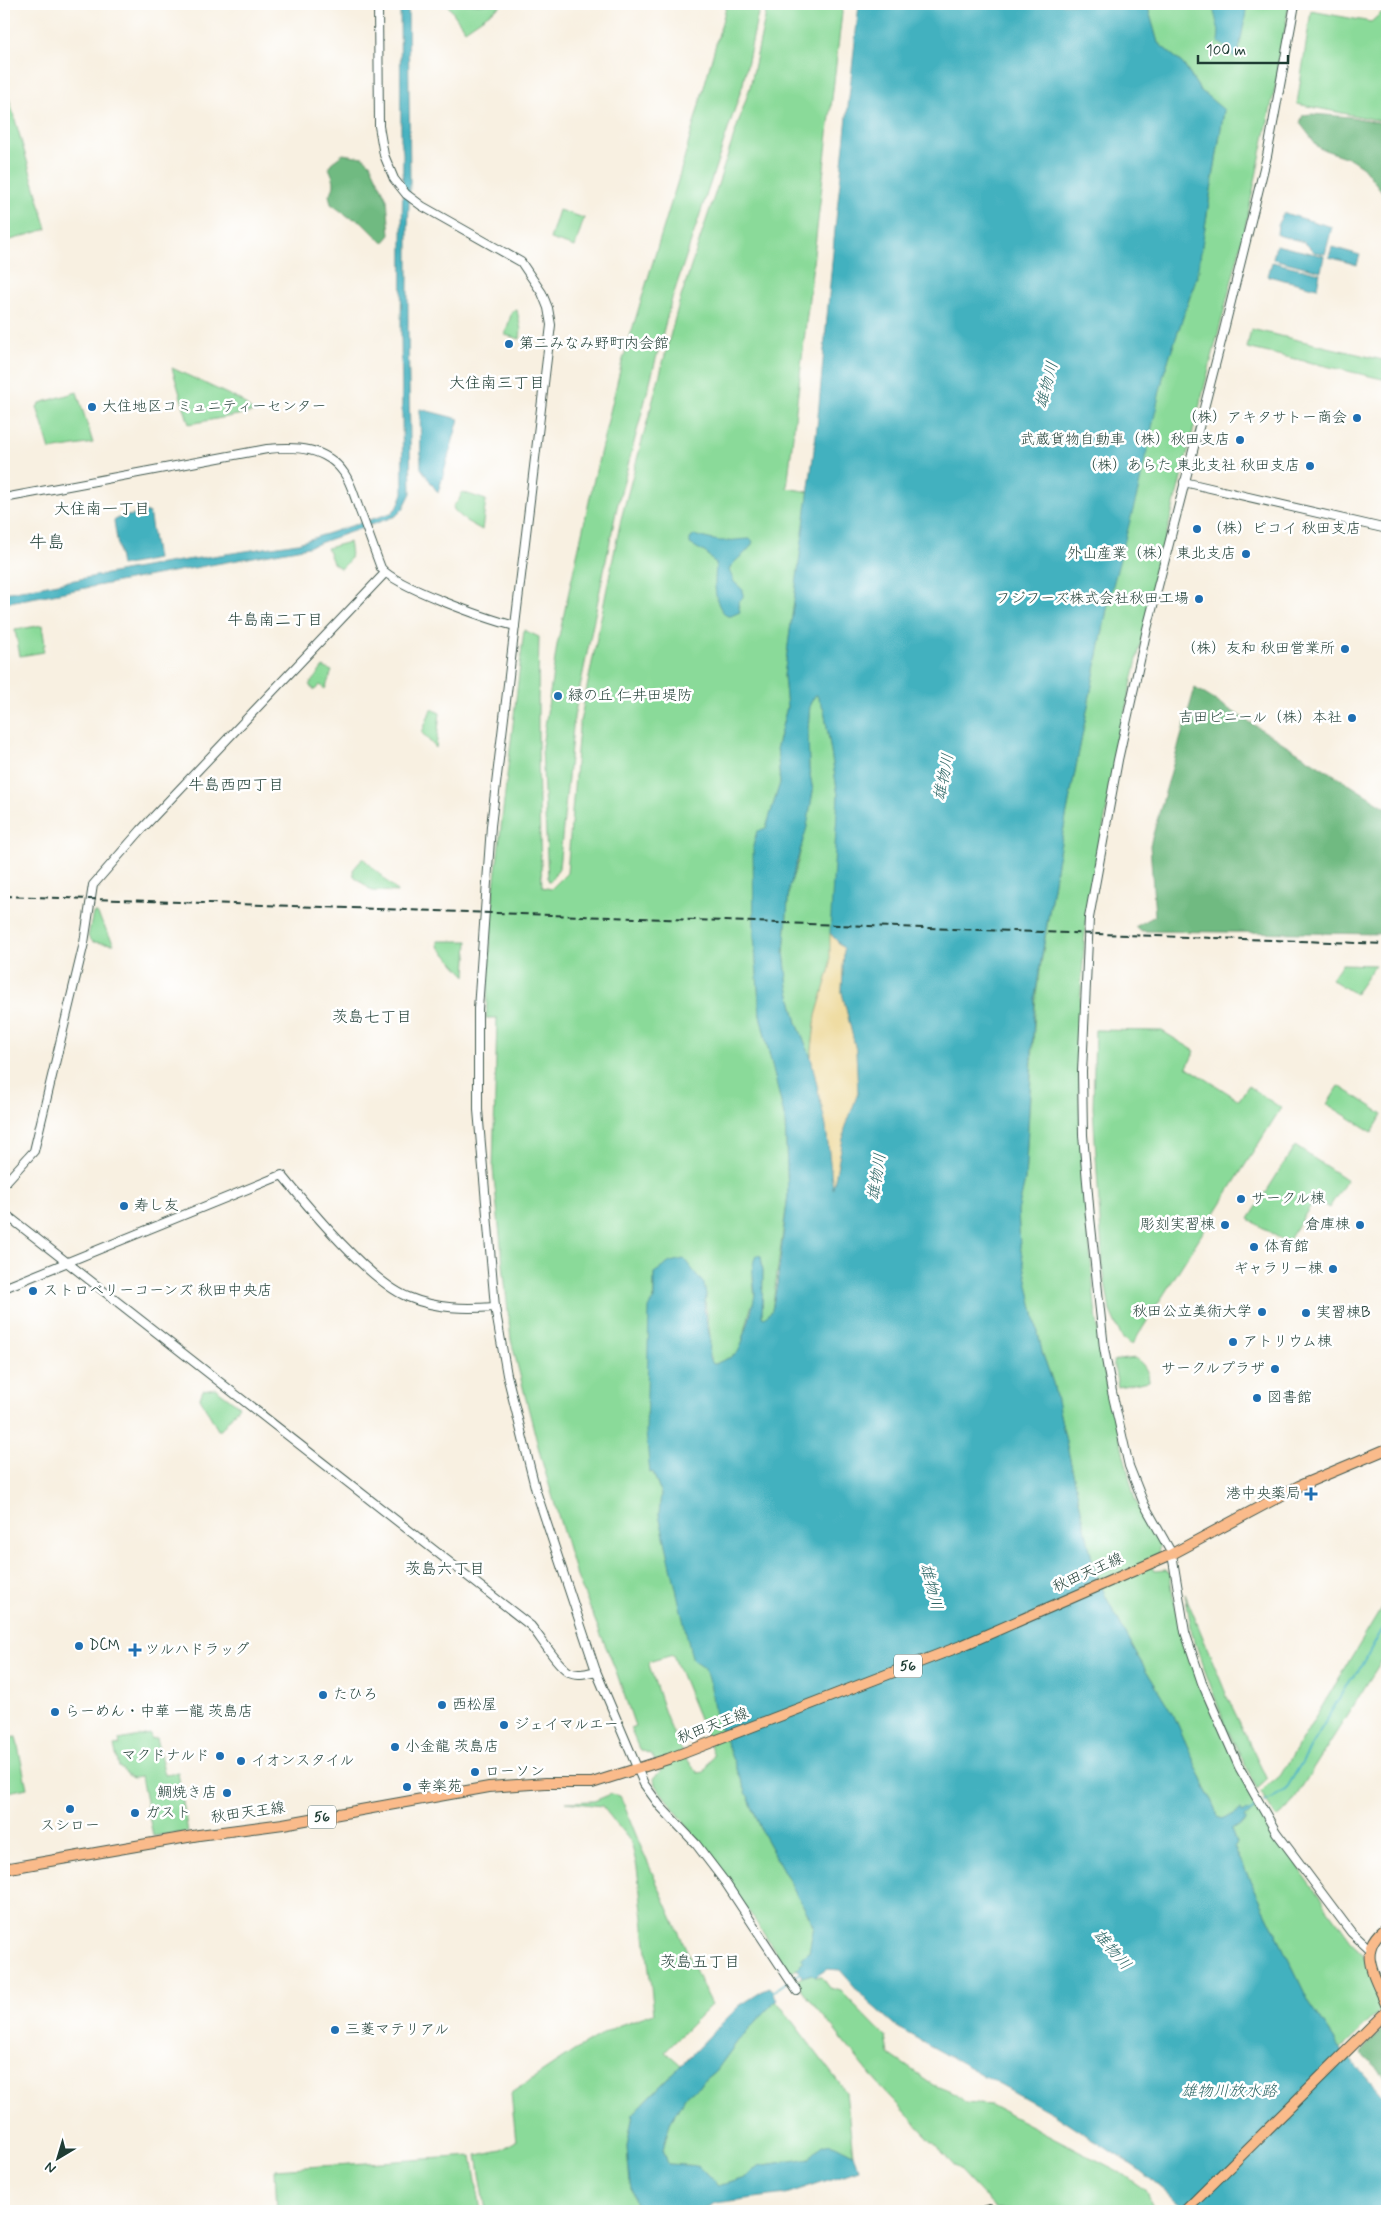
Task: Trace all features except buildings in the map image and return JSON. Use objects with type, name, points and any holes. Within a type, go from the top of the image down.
[{"type":"main road","name":"秋田天王線","points":[[4,1869],[199,1835],[283,1824],[489,1787],[546,1783],[592,1783],[639,1769],[961,1646],[1172,1554],[1299,1486],[1387,1449]]},
{"type":"main road","points":[[1185,2211],[1386,2011],[1370,1965],[1369,1949],[1375,1937],[1387,1927]]},
{"type":"main road","points":[[985,2211],[993,2211]]},
{"type":"street","points":[[378,4],[379,126],[384,155],[394,179],[406,194],[422,206],[521,262],[542,293],[548,308],[551,325],[491,827],[478,1009],[478,1110],[495,1307],[506,1375],[521,1437],[567,1590],[596,1671],[644,1784],[660,1806],[696,1844],[725,1882],[797,1992]]},
{"type":"street","points":[[1295,4],[1267,156],[1136,676],[1118,760],[1089,918],[1082,1072],[1083,1135],[1104,1348],[1112,1392],[1129,1466],[1144,1504],[1172,1554],[1185,1632],[1202,1683],[1240,1767],[1276,1832],[1351,1932],[1369,1949]]},
{"type":"street","points":[[4,498],[291,446],[317,451],[344,472],[381,568],[385,573],[394,579],[445,601],[492,620],[515,626]]},
{"type":"street","points":[[1184,482],[1387,529]]},
{"type":"street","points":[[4,1184],[34,1151],[86,934],[93,885],[116,857],[197,770],[385,573]]},
{"type":"street","points":[[4,1288],[282,1175],[371,1273],[395,1291],[418,1301],[448,1308],[495,1307]]},
{"type":"street","points":[[4,1213],[531,1626],[563,1667],[570,1672],[579,1674],[596,1671]]},
{"type":"green space","points":[[447,4],[503,4],[465,30]]},
{"type":"green space","points":[[727,4],[760,4],[743,84],[671,302],[617,507],[574,717],[559,868],[550,882],[548,880],[542,747],[557,645],[621,366],[679,177]]},
{"type":"green space","points":[[768,4],[843,4],[787,488],[809,492],[784,676],[787,707],[777,746],[780,783],[766,829],[754,935],[760,1015],[785,1119],[788,1195],[772,1310],[766,1319],[762,1317],[763,1271],[761,1257],[753,1279],[755,1300],[751,1307],[741,1347],[737,1354],[713,1365],[710,1354],[706,1295],[654,1273],[650,1473],[653,1472],[661,1494],[659,1514],[693,1660],[706,1671],[712,1690],[715,1715],[764,1836],[814,1925],[809,1952],[801,1959],[803,1961],[797,1969],[790,1973],[715,1861],[655,1785],[654,1777],[661,1771],[652,1755],[639,1749],[630,1728],[635,1726],[616,1671],[575,1572],[541,1458],[511,1340],[493,1169],[497,1018],[486,1018],[493,896],[524,630],[539,637],[538,762],[542,887],[551,889],[567,873],[579,727],[621,519],[679,303],[750,87]],"holes":[[[673,1655],[714,1755],[704,1772],[698,1773],[674,1734],[648,1662]]]},
{"type":"green space","points":[[1147,4],[1289,4],[1278,74],[1243,237],[1164,544],[1125,711],[1086,920],[1079,1020],[1079,1091],[1082,1156],[1095,1307],[1106,1382],[1135,1500],[1160,1544],[1158,1554],[1148,1558],[1155,1571],[1166,1570],[1170,1574],[1173,1597],[1185,1639],[1273,1832],[1363,1957],[1383,2008],[1341,2049],[1309,2002],[1234,1847],[1236,1843],[1231,1830],[1246,1821],[1245,1818],[1255,1809],[1242,1813],[1241,1810],[1225,1819],[1219,1818],[1174,1716],[1138,1657],[1106,1597],[1094,1568],[1053,1383],[1042,1352],[1020,1246],[1018,1211],[1025,1180],[1036,995],[1057,863],[1108,604],[1164,373],[1197,276],[1224,111],[1200,90],[1183,64],[1158,43]]},
{"type":"green space","points":[[1387,8],[1387,122],[1297,104],[1311,11],[1371,22]]},
{"type":"green space","points":[[4,82],[47,229],[4,242]]},
{"type":"green space","points":[[1303,115],[1351,117],[1387,124],[1387,198],[1363,167],[1351,159],[1319,148],[1300,123]]},
{"type":"green space","points":[[343,154],[363,157],[370,163],[387,199],[390,235],[383,243],[361,221],[349,217],[331,204],[329,195],[333,189],[334,182],[329,168],[331,163]]},
{"type":"green space","points":[[559,210],[584,218],[575,247],[550,239]]},
{"type":"green space","points":[[517,310],[521,330],[520,339],[505,335],[512,311]]},
{"type":"green space","points":[[1251,329],[1387,361],[1387,380],[1247,348]]},
{"type":"green space","points":[[172,368],[240,400],[254,412],[189,424]]},
{"type":"green space","points":[[77,392],[93,443],[50,450],[37,407],[40,403]]},
{"type":"green space","points":[[462,492],[486,500],[482,530],[466,521],[454,510],[453,506],[459,500]]},
{"type":"green space","points":[[349,542],[350,557],[341,569],[333,563],[327,548]]},
{"type":"green space","points":[[42,625],[45,645],[43,646],[44,652],[20,656],[15,630]]},
{"type":"green space","points":[[323,667],[332,671],[325,689],[320,685],[315,690],[309,685]]},
{"type":"green space","points":[[1195,688],[1387,808],[1387,934],[1142,931],[1135,927],[1155,916],[1150,845]]},
{"type":"green space","points":[[816,694],[824,709],[838,795],[830,968],[816,1016],[811,1058],[797,1023],[788,987],[784,952],[789,888],[798,862],[813,791],[809,769],[808,730],[810,704]]},
{"type":"green space","points":[[431,709],[440,713],[436,748],[422,733]]},
{"type":"green space","points":[[363,858],[398,892],[372,891],[354,876],[353,870]]},
{"type":"green space","points":[[93,913],[97,913],[114,944],[93,942],[88,937]]},
{"type":"green space","points":[[438,941],[468,941],[466,976],[438,946]]},
{"type":"green space","points":[[1342,964],[1375,965],[1355,994],[1331,979]]},
{"type":"green space","points":[[1095,1030],[1162,1031],[1195,1051],[1187,1067],[1239,1100],[1248,1086],[1281,1108],[1132,1345],[1122,1338],[1110,1311],[1103,1269],[1093,1107]]},
{"type":"green space","points":[[1339,1086],[1383,1114],[1372,1132],[1327,1104]]},
{"type":"green space","points":[[1295,1146],[1347,1180],[1329,1208],[1315,1199],[1287,1243],[1249,1219]]},
{"type":"green space","points":[[1135,1358],[1145,1368],[1149,1381],[1118,1387],[1113,1361]]},
{"type":"green space","points":[[215,1388],[239,1406],[221,1430],[218,1430],[200,1398],[203,1390]]},
{"type":"green space","points":[[1185,1594],[1227,1696],[1267,1780],[1257,1789],[1224,1722],[1202,1663],[1192,1633]]},
{"type":"green space","points":[[1387,1599],[1387,1652],[1288,1809],[1277,1818],[1261,1792],[1280,1776]]},
{"type":"green space","points":[[150,1734],[151,1739],[156,1738],[165,1775],[178,1773],[188,1832],[153,1836],[141,1777],[132,1778],[119,1767],[114,1746],[120,1745],[119,1740]]},
{"type":"green space","points":[[16,1737],[27,1788],[4,1793],[4,1739]]},
{"type":"green space","points":[[611,1794],[620,1796],[622,1800],[711,2005],[665,2051],[681,2065],[633,2114],[627,2147],[630,2184],[637,2208],[635,2211],[486,2211],[477,2155],[501,2150],[516,2141],[511,2093],[574,2051],[617,2026],[654,2013],[637,1867],[631,1842],[602,1806],[566,1802],[594,1801]]},
{"type":"green space","points":[[812,1974],[815,1977],[822,1977],[830,1988],[841,1991],[886,2037],[889,2054],[934,2085],[956,2094],[966,2103],[991,2105],[1118,2171],[1145,2190],[1155,2211],[1006,2211],[995,2208],[878,2084],[795,1981]]},
{"type":"green space","points":[[776,2000],[846,2092],[853,2154],[834,2145],[826,2144],[811,2158],[758,2166],[745,2178],[718,2186],[699,2166],[668,2164],[663,2149],[670,2123],[685,2097],[716,2071],[737,2042]]},
{"type":"green space","points":[[1387,2024],[1387,2078],[1361,2053]]},
{"type":"green space","points":[[472,2156],[481,2211],[277,2211],[275,2169]]},
{"type":"sand","points":[[830,933],[844,949],[842,992],[856,1050],[858,1093],[845,1129],[833,1191],[826,1127],[811,1058],[816,1016],[830,968]]},
{"type":"water","points":[[400,4],[408,4],[410,183],[408,328],[411,493],[403,509],[396,516],[308,547],[4,603],[4,593],[167,563],[298,543],[391,513],[398,506],[403,493],[401,332],[403,153],[401,139]]},
{"type":"water","points":[[859,4],[1147,4],[1158,43],[1183,64],[1200,90],[1224,110],[1197,276],[1164,373],[1138,491],[1108,604],[1057,863],[1035,997],[1025,1180],[1018,1211],[1020,1246],[1042,1352],[1053,1383],[1094,1568],[1106,1597],[1138,1657],[1174,1716],[1219,1818],[1225,1819],[1241,1810],[1242,1813],[1256,1808],[1245,1818],[1247,1821],[1231,1830],[1236,1843],[1234,1847],[1309,2002],[1341,2049],[1387,2101],[1387,2211],[1190,2211],[1138,2169],[1054,2114],[898,2028],[868,2002],[840,1970],[827,1969],[815,1977],[812,1974],[802,1977],[797,1969],[803,1961],[801,1959],[809,1952],[814,1925],[764,1836],[715,1715],[708,1676],[703,1667],[693,1660],[690,1650],[659,1514],[661,1494],[653,1472],[650,1473],[646,1432],[649,1308],[654,1299],[654,1273],[670,1262],[684,1259],[704,1284],[706,1295],[704,1309],[710,1338],[709,1358],[713,1364],[716,1364],[735,1355],[742,1343],[755,1293],[753,1269],[756,1255],[761,1256],[763,1271],[762,1317],[765,1318],[772,1310],[777,1285],[788,1195],[785,1119],[760,1015],[754,935],[753,846],[757,831],[766,828],[780,783],[777,746],[787,707],[784,676],[817,427],[835,229]],"holes":[[[816,694],[824,709],[838,795],[830,933],[844,949],[842,992],[856,1050],[858,1093],[845,1129],[833,1189],[826,1127],[811,1058],[797,1023],[788,987],[784,952],[789,888],[807,827],[813,791],[809,769],[808,730],[810,704]]]},
{"type":"water","points":[[1212,4],[1244,4],[1246,12],[1239,50],[1237,55],[1233,57],[1231,51],[1218,42],[1219,31]]},
{"type":"water","points":[[1284,213],[1332,227],[1325,254],[1314,252],[1304,242],[1277,235],[1278,223]]},
{"type":"water","points":[[1276,245],[1324,256],[1321,271],[1273,259]]},
{"type":"water","points":[[1332,247],[1360,255],[1357,265],[1329,257]]},
{"type":"water","points":[[1272,262],[1320,273],[1317,288],[1268,276]]},
{"type":"water","points":[[420,409],[459,419],[438,493],[421,468]]},
{"type":"water","points":[[149,512],[157,559],[121,566],[114,521],[117,518]]},
{"type":"water","points":[[694,535],[719,541],[751,539],[753,542],[729,570],[734,582],[743,590],[743,597],[738,603],[740,612],[727,616],[722,611],[716,592],[716,564],[706,553],[690,544],[690,539]]},
{"type":"water","points":[[769,1987],[777,1999],[737,2042],[716,2071],[685,2097],[670,2123],[663,2149],[668,2164],[699,2166],[718,2186],[745,2178],[758,2166],[810,2158],[825,2144],[830,2144],[853,2154],[858,2170],[786,2194],[715,2203],[701,2211],[635,2211],[637,2208],[630,2184],[627,2147],[633,2114],[739,2006]]},
{"type":"waterway","points":[[1265,1802],[1281,1793],[1288,1786],[1349,1681],[1362,1666],[1387,1621]]},
{"type":"waterway","points":[[1249,1811],[1255,1807]]},
{"type":"waterway","points":[[791,1979],[801,1972]]},
{"type":"waterway","points":[[771,1993],[787,1982]]},
{"type":"railway","points":[[4,896],[1387,944]]},
{"type":"place","name":"第二みなみ野町内会館","points":[[509,344]]},
{"type":"place","name":"大住地区コミュニティーセンター","points":[[92,407]]},
{"type":"place","name":"（株）アキタサトー商会","points":[[1357,418]]},
{"type":"place","name":"武蔵貨物自動車（株）秋田支店","points":[[1240,440]]},
{"type":"place","name":"（株）あらた 東北支社 秋田支店","points":[[1310,466]]},
{"type":"place","name":"（株）ピコイ 秋田支店","points":[[1197,529]]},
{"type":"place","name":"外山産業（株） 東北支店","points":[[1246,554]]},
{"type":"place","name":"フジフーズ株式会社秋田工場","points":[[1199,599]]},
{"type":"place","name":"（株）友和 秋田営業所","points":[[1345,649]]},
{"type":"place","name":"緑の丘 仁井田堤防","points":[[558,696]]},
{"type":"place","name":"吉田ビニール（株）本社","points":[[1352,718]]},
{"type":"place","name":"サークル棟","points":[[1241,1199]]},
{"type":"place","name":"寿し友","points":[[124,1206]]},
{"type":"place","name":"彫刻実習棟","points":[[1225,1225]]},
{"type":"place","name":"倉庫棟","points":[[1360,1225]]},
{"type":"place","name":"体育館","points":[[1254,1247]]},
{"type":"place","name":"ギャラリー棟","points":[[1333,1269]]},
{"type":"place","name":"ストロベリーコーンズ 秋田中央店","points":[[33,1291]]},
{"type":"place","name":"秋田公立美術大学","points":[[1262,1312]]},
{"type":"place","name":"実習棟B","points":[[1306,1313]]},
{"type":"place","name":"アトリウム棟","points":[[1233,1342]]},
{"type":"place","name":"サークルプラザ","points":[[1275,1369]]},
{"type":"place","name":"図書館","points":[[1257,1398]]},
{"type":"place","name":"港中央薬局","points":[[1311,1494]]},
{"type":"place","name":"DCM","points":[[79,1646]]},
{"type":"place","name":"ツルハドラッグ","points":[[135,1650]]},
{"type":"place","name":"たひろ","points":[[323,1695]]},
{"type":"place","name":"西松屋","points":[[442,1705]]},
{"type":"place","name":"らーめん・中華 一龍 茨島店","points":[[55,1712]]},
{"type":"place","name":"ジェイマルエー","points":[[504,1725]]},
{"type":"place","name":"小金龍 茨島店","points":[[395,1747]]},
{"type":"place","name":"マクドナルド","points":[[220,1756]]},
{"type":"place","name":"イオンスタイル","points":[[241,1761]]},
{"type":"place","name":"ローソン","points":[[475,1772]]},
{"type":"place","name":"幸楽苑","points":[[407,1787]]},
{"type":"place","name":"鯛焼き店","points":[[227,1793]]},
{"type":"place","name":"スシロー","points":[[70,1809]]},
{"type":"place","name":"ガスト","points":[[135,1813]]},
{"type":"place","name":"三菱マテリアル","points":[[335,2030]]},
{"type":"district","name":"大住南三丁目","points":[[497,383]]},
{"type":"district","name":"大住南一丁目","points":[[102,509]]},
{"type":"district","name":"牛島","points":[[47,543]]},
{"type":"district","name":"牛島南二丁目","points":[[275,620]]},
{"type":"district","name":"牛島西四丁目","points":[[236,785]]},
{"type":"district","name":"茨島七丁目","points":[[372,1017]]},
{"type":"district","name":"茨島六丁目","points":[[445,1569]]},
{"type":"district","name":"茨島五丁目","points":[[700,1962]]},
{"type":"water label","name":"雄物川","points":[[1047,385]]},
{"type":"water label","name":"雄物川","points":[[944,777]]},
{"type":"water label","name":"雄物川","points":[[877,1177]]},
{"type":"water label","name":"雄物川","points":[[931,1587]]},
{"type":"water label","name":"雄物川","points":[[1112,1950]]},
{"type":"water label","name":"雄物川放水路","points":[[1229,2091]]}]
